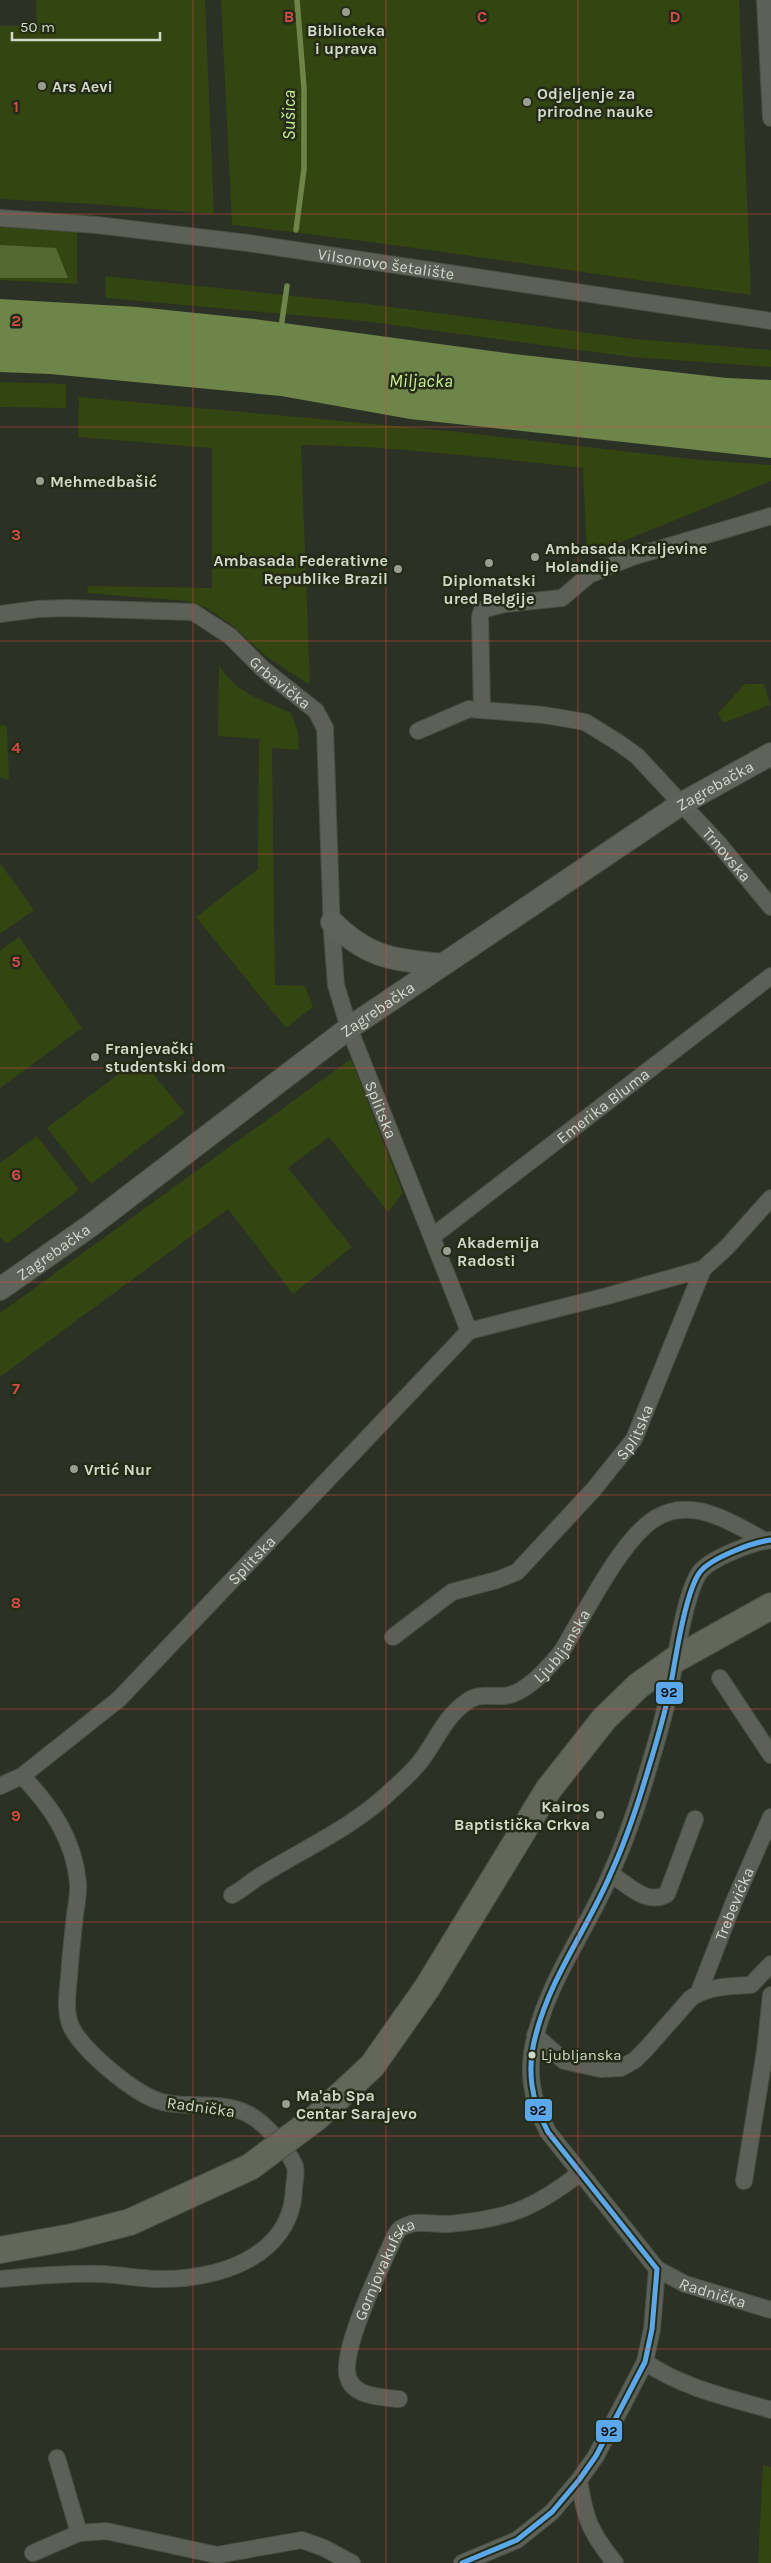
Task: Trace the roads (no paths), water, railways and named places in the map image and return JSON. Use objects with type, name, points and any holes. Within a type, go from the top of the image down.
[{"type":"main road","name":"Zagrebačka","points":[[0,1289],[90,1226],[349,1028],[680,804],[771,754]]},
{"type":"main road","points":[[332,922],[348,939],[364,949],[397,960],[441,965]]},
{"type":"main road","points":[[0,2250],[72,2237],[130,2222],[250,2167],[316,2118],[372,2066],[427,1988],[548,1790],[573,1755],[604,1719],[638,1686],[676,1659],[771,1606]]},
{"type":"street","points":[[765,0],[771,118]]},
{"type":"street","name":"Vilsonovo šetalište","points":[[0,218],[96,224],[248,243],[771,321]]},
{"type":"street","points":[[482,710],[480,617],[482,610],[504,604],[562,598],[589,575],[632,557],[771,516]]},
{"type":"street","name":"Grbavička","points":[[0,614],[38,609],[67,608],[193,612],[230,636],[262,669],[316,711],[325,728],[336,985],[349,1028]]},
{"type":"street","points":[[418,732],[469,709],[544,715],[585,722],[636,756],[680,804]]},
{"type":"street","name":"Trnovska","points":[[680,804],[719,844],[771,906]]},
{"type":"street","name":"Emerika Bluma","points":[[433,1236],[771,976]]},
{"type":"street","name":"Splitska","points":[[349,1028],[469,1330]]},
{"type":"street","name":"Splitska","points":[[393,1637],[452,1592],[497,1580],[517,1572],[594,1489],[634,1439],[703,1269],[727,1247],[771,1198]]},
{"type":"street","name":"Splitska","points":[[22,1776],[119,1699],[469,1330],[608,1296],[703,1269]]},
{"type":"street","name":"Ljubljanska","points":[[232,1895],[260,1876],[336,1833],[391,1791],[420,1762],[446,1720],[469,1699],[481,1694],[503,1696],[515,1694],[525,1688],[558,1655],[613,1567],[640,1530],[656,1517],[671,1512],[696,1511],[720,1516],[768,1541]]},
{"type":"street","name":"Ljubljanska","points":[[676,1659],[692,1588],[700,1573],[714,1560],[768,1541]]},
{"type":"street","points":[[462,2563],[517,2540],[552,2512],[596,2456],[645,2362],[652,2329],[658,2269],[548,2132],[532,2097],[531,2072],[535,2035],[553,1984],[611,1874],[648,1770],[676,1659]]},
{"type":"street","points":[[720,1678],[771,1755]]},
{"type":"street","points":[[0,1786],[22,1776]]},
{"type":"street","name":"Radnička","points":[[0,2279],[99,2274],[157,2279],[220,2272],[259,2254],[282,2234],[294,2199],[295,2166],[262,2123],[239,2111],[207,2105],[167,2103],[156,2100],[124,2080],[88,2049],[75,2033],[70,2025],[68,1999],[78,1896],[75,1866],[65,1830],[41,1796],[22,1776]]},
{"type":"street","name":"Trebevićka","points":[[535,2035],[564,2061],[601,2070],[621,2068],[635,2060],[691,1998],[699,1992],[733,1904],[771,1817]]},
{"type":"street","points":[[611,1874],[649,1899],[658,1899],[666,1894],[695,1819]]},
{"type":"street","points":[[751,1985],[771,1964]]},
{"type":"street","points":[[699,1992],[751,1985],[771,1990]]},
{"type":"street","points":[[744,2181],[765,2051],[771,1995]]},
{"type":"street","name":"Gornjovakufska","points":[[399,2399],[371,2396],[358,2391],[349,2382],[347,2366],[373,2284],[398,2230],[410,2224],[445,2224],[488,2220],[522,2211],[552,2195],[580,2173]]},
{"type":"street","name":"Radnička","points":[[658,2269],[685,2284],[771,2310]]},
{"type":"street","points":[[645,2362],[665,2376],[680,2382],[771,2410]]},
{"type":"street","points":[[57,2458],[79,2533]]},
{"type":"street","points":[[579,2480],[584,2512],[594,2537],[614,2563]]},
{"type":"street","points":[[33,2553],[79,2533],[106,2531],[217,2555],[302,2540],[324,2548],[352,2563]]},
{"type":"water","name":"Miljacka","points":[[0,299],[138,307],[254,319],[514,354],[727,378],[771,380],[771,458],[410,419],[281,396],[50,374],[0,372]]},
{"type":"waterway","name":"Sušica","points":[[296,230],[304,169],[304,88],[297,0]]},
{"type":"waterway","name":"Sušica","points":[[281,328],[287,286]]},
{"type":"place","name":"Biblioteka i uprava","points":[[346,12]]},
{"type":"place","name":"Ars Aevi","points":[[42,86]]},
{"type":"place","name":"Odjeljenje za prirodne nauke","points":[[527,102]]},
{"type":"place","name":"Mehmedbašić","points":[[40,481]]},
{"type":"place","name":"Ambasada Kraljevine Holandije","points":[[535,557]]},
{"type":"place","name":"Diplomatski ured Belgije","points":[[489,563]]},
{"type":"place","name":"Ambasada Federativne Republike Brazil","points":[[398,569]]},
{"type":"place","name":"Franjevački studentski dom","points":[[95,1057]]},
{"type":"place","name":"Akademija Radosti","points":[[447,1251]]},
{"type":"place","name":"Vrtić Nur","points":[[74,1469]]},
{"type":"place","name":"Kairos Baptistička Crkva","points":[[600,1815]]},
{"type":"place","name":"Ljubljanska","points":[[532,2055]]},
{"type":"place","name":"Ma'ab Spa Centar Sarajevo","points":[[286,2104]]}]
